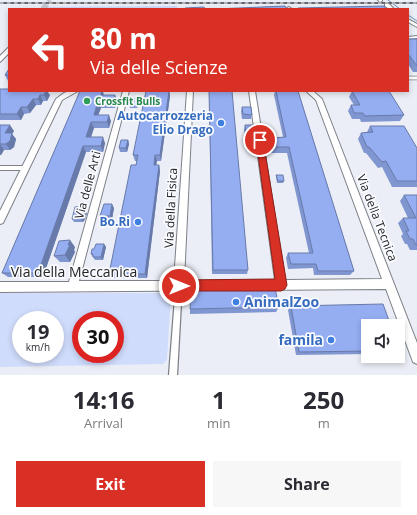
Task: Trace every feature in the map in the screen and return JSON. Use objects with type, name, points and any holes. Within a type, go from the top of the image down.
[{"type":"street","points":[[386,5],[390,8]]},
{"type":"street","points":[[0,60],[8,50]]},
{"type":"street","points":[[0,220],[3,208],[25,168],[56,104],[65,92]]},
{"type":"street","name":"Via delle Arti","points":[[74,286],[126,92]]},
{"type":"street","name":"Via della Fisica","points":[[173,375],[190,92]]},
{"type":"street","points":[[252,92],[281,285]]},
{"type":"street","name":"Via della Tecnica","points":[[310,92],[319,99],[417,358]]},
{"type":"street","name":"Via della Meccanica","points":[[0,287],[389,284]]},
{"type":"lane","points":[[0,168],[25,168]]},
{"type":"shaded area","points":[[177,6],[177,8],[48,8]]},
{"type":"shaded area","points":[[0,293],[166,293],[171,296],[167,360],[163,364],[0,367]]},
{"type":"building","points":[[285,6],[286,8],[239,8]]},
{"type":"building","points":[[384,6],[385,8],[298,8]]},
{"type":"building","points":[[409,39],[417,39],[417,66],[409,55]]},
{"type":"building","points":[[0,89],[8,89],[8,92],[46,92],[44,95],[40,95],[38,99],[33,99],[27,107],[21,107],[17,114],[0,114]]},
{"type":"building","points":[[80,92],[102,92],[101,95],[115,95],[113,102],[98,101],[94,115],[109,115],[107,122],[91,122],[86,137],[103,137],[101,146],[83,146],[38,273],[2,273]]},
{"type":"building","points":[[146,92],[169,92],[160,155],[155,155],[154,165],[159,165],[145,274],[109,274],[131,165],[136,165],[138,155],[133,155]]},
{"type":"building","points":[[209,92],[232,92],[248,270],[213,270]]},
{"type":"building","points":[[276,92],[298,92],[354,271],[318,271],[316,264],[291,264],[288,253],[313,253],[289,147],[272,147],[270,138],[286,137]]},
{"type":"building","points":[[353,92],[390,92],[404,115],[365,116],[363,113],[354,113],[351,105],[360,105]]},
{"type":"building","points":[[131,98],[138,99],[136,104],[129,104]]},
{"type":"building","points":[[242,107],[251,107],[252,115],[243,114]]},
{"type":"building","points":[[0,125],[10,125],[5,133],[12,133],[10,141],[6,144],[0,144]]},
{"type":"building","points":[[245,125],[253,125],[252,131],[254,146],[247,146]]},
{"type":"building","points":[[370,126],[404,126],[417,148],[417,181],[397,181],[386,161],[382,162],[369,147],[367,147],[361,133],[373,132]]},
{"type":"building","points":[[121,140],[128,140],[126,148],[119,148]]},
{"type":"building","points":[[276,175],[283,175],[284,181],[278,181]]},
{"type":"building","points":[[404,195],[417,195],[417,245],[413,239],[410,239],[406,231],[409,231],[403,218],[416,218]]},
{"type":"building","points":[[104,204],[112,204],[110,216],[100,216]]},
{"type":"building","points":[[83,206],[82,210],[85,210],[81,218],[72,219],[75,207]]},
{"type":"building","points":[[70,240],[68,245],[70,245],[65,255],[54,256],[59,241]]},
{"type":"building","points":[[96,244],[104,244],[101,257],[93,257],[93,254],[91,254],[92,249],[94,249]]},
{"type":"building","points":[[275,288],[279,307],[190,309],[191,289]]},
{"type":"building","name":"famila","points":[[383,304],[388,319],[361,319],[361,351],[299,352],[291,306]]},
{"type":"waterway","points":[[388,0],[399,8]]},
{"type":"waterway","points":[[409,16],[417,21]]},
{"type":"tunnel","points":[[44,8],[50,0]]},
{"type":"railway","points":[[0,3],[417,3]]},
{"type":"place","name":"Crossfit Bulls","points":[[87,101]]},
{"type":"place","name":"Autocarrozzeria Elio Drago","points":[[221,123]]},
{"type":"place","name":"Bo.Ri","points":[[138,222]]},
{"type":"place","name":"AnimalZoo","points":[[236,302]]},
{"type":"place","name":"famila","points":[[331,340]]},
{"type":"route","points":[[179,286],[281,285],[260,140]]}]
